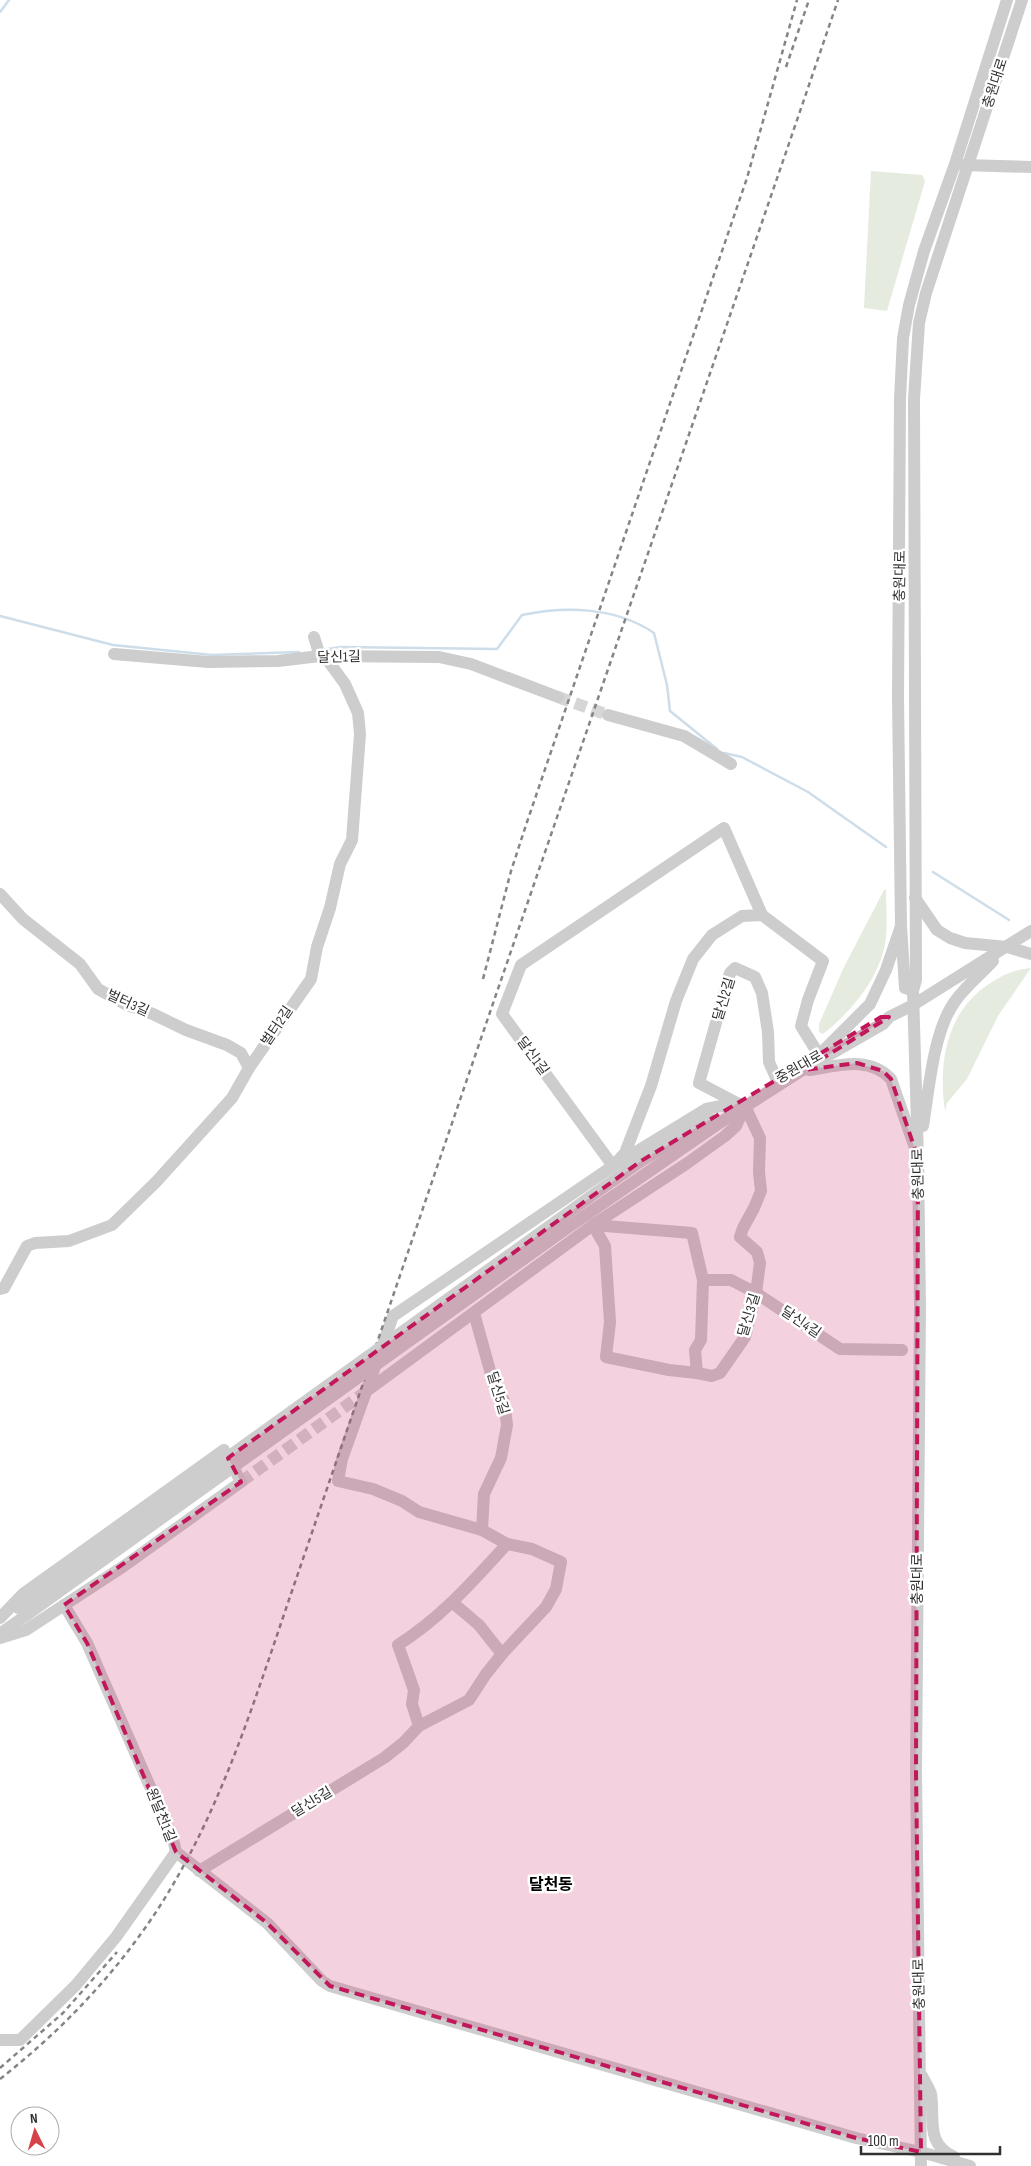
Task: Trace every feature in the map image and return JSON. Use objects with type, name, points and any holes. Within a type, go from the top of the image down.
[{"type":"street","name":"충원대로","points":[[912,991],[905,988],[901,926],[898,698],[900,399],[903,338],[905,321],[922,258],[955,164],[1007,0]]},
{"type":"street","name":"충원대로","points":[[921,2166],[916,1772],[920,1307],[918,1158],[912,991],[916,980],[914,438],[917,339],[920,316],[938,255],[1022,0]]},
{"type":"street","points":[[955,164],[1031,167]]},
{"type":"street","points":[[314,637],[320,656]]},
{"type":"street","name":"달신1길","points":[[114,654],[208,662],[278,661],[320,656],[439,657],[471,664],[558,697]]},
{"type":"street","name":"벌터2길","points":[[0,1289],[4,1288],[27,1246],[35,1243],[69,1241],[112,1224],[156,1182],[216,1118],[232,1098],[249,1068],[311,978],[316,947],[330,908],[340,864],[352,840],[356,813],[360,734],[358,713],[345,684],[328,662],[320,656]]},
{"type":"street","points":[[608,715],[684,736],[731,764]]},
{"type":"street","name":"달신1길","points":[[613,1166],[502,1014],[521,965],[724,828],[762,915],[823,961],[808,1000],[801,1026],[819,1055]]},
{"type":"street","name":"벌터3길","points":[[0,894],[23,919],[80,964],[98,989],[128,1005],[153,1014],[186,1030],[227,1044],[241,1053],[249,1068]]},
{"type":"street","points":[[915,898],[937,930],[950,938],[965,943],[1007,947],[1031,954]]},
{"type":"street","points":[[613,1166],[624,1153],[651,1086],[676,1001],[693,959],[712,935],[725,926],[742,916],[762,915]]},
{"type":"street","points":[[819,1055],[870,1004],[886,970],[901,926]]},
{"type":"street","name":"중원대로","points":[[741,1105],[883,1024],[889,1017],[913,1005],[1031,931]]},
{"type":"street","points":[[918,1158],[936,1046],[946,1021],[955,1001],[1007,947]]},
{"type":"street","name":"달신2길","points":[[741,1105],[699,1083],[730,973],[735,968],[755,977],[762,994],[768,1032],[769,1062],[777,1080]]},
{"type":"street","name":"중원대로","points":[[21,1612],[713,1123],[777,1080],[881,1017],[889,1017]]},
{"type":"street","points":[[801,1072],[857,1063],[869,1065],[883,1071],[891,1079],[918,1158]]},
{"type":"street","points":[[741,1105],[736,1126],[725,1136],[593,1225],[368,1390],[393,1316],[613,1166],[706,1109],[741,1105]]},
{"type":"street","name":"달신3길","points":[[593,1225],[605,1246],[610,1322],[606,1356],[669,1370],[712,1376],[720,1372],[745,1337],[756,1293],[760,1263],[757,1252],[740,1237],[761,1191],[759,1172],[760,1138],[741,1105]]},
{"type":"street","points":[[593,1225],[692,1233],[703,1280],[701,1340],[695,1350],[697,1373]]},
{"type":"street","name":"달신4길","points":[[703,1280],[731,1280],[756,1293],[840,1349],[902,1350]]},
{"type":"street","name":"달신5길","points":[[474,1313],[494,1385],[504,1402],[508,1425],[501,1458],[484,1494],[482,1530]]},
{"type":"street","name":"달신5길","points":[[199,1871],[384,1758],[403,1743],[419,1726],[469,1700],[502,1654],[546,1607],[556,1589],[560,1562],[532,1549],[506,1544],[482,1530],[419,1512],[402,1501],[373,1489],[338,1481],[342,1459],[368,1390]]},
{"type":"street","points":[[0,1619],[23,1594],[224,1450],[242,1482],[124,1566],[26,1630],[0,1638]]},
{"type":"street","points":[[419,1726],[412,1704],[414,1690],[398,1645],[419,1631],[453,1603],[506,1544]]},
{"type":"street","points":[[453,1603],[479,1625],[502,1654]]},
{"type":"street","name":"원달천1길","points":[[0,2040],[20,2040],[76,1985],[116,1937],[176,1852],[173,1839],[88,1643],[64,1604]]},
{"type":"street","points":[[0,1619],[21,1612]]},
{"type":"street","points":[[0,1634],[21,1612]]},
{"type":"street","points":[[176,1852],[266,1923],[322,1981],[330,1986],[856,2138],[921,2152],[971,2166]]},
{"type":"street","points":[[920,2073],[930,2093],[932,2118],[939,2146],[943,2152],[971,2166]]},
{"type":"highlighted area","points":[[881,1017],[889,1017],[804,1070],[857,1063],[883,1071],[891,1079],[918,1158],[916,1772],[921,2152],[856,2138],[330,1986],[267,1923],[176,1852],[87,1643],[64,1605],[241,1482],[228,1458],[641,1161]]},
{"type":"shaded area","points":[[871,171],[922,175],[925,181],[887,311],[864,308]]},
{"type":"shaded area","points":[[884,890],[886,890],[886,937],[876,970],[862,994],[844,1016],[823,1034],[819,1032],[819,1024],[844,967]]},
{"type":"shaded area","points":[[1031,968],[998,1016],[967,1079],[947,1103],[945,1111],[943,1075],[948,1040],[954,1024],[963,1009],[974,996],[989,984],[1014,971]]},
{"type":"waterway","points":[[0,12],[9,0]]},
{"type":"waterway","points":[[322,650],[341,647],[497,649],[522,615],[556,610],[573,610],[590,611],[624,618],[654,633],[667,685],[670,711],[717,749]]},
{"type":"waterway","points":[[0,616],[113,645],[212,655],[299,652]]},
{"type":"waterway","points":[[724,753],[742,757],[808,792],[886,847]]},
{"type":"waterway","points":[[933,872],[1009,920]]},
{"type":"tunnel","points":[[558,697],[608,715]]},
{"type":"tunnel","points":[[241,1482],[368,1390]]},
{"type":"railway","points":[[483,979],[511,871],[527,822],[747,178],[797,0]]},
{"type":"railway","points":[[786,67],[809,0]]},
{"type":"railway","points":[[0,2079],[54,2033],[79,2008],[103,1982],[147,1926],[184,1865],[201,1832],[244,1731],[838,0]]},
{"type":"railway","points":[[0,2068],[63,2013],[117,1952]]},
{"type":"district","name":"달천동","points":[[551,1885]]}]
